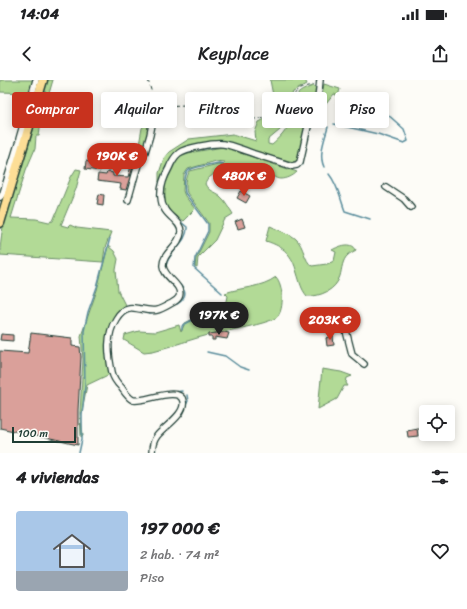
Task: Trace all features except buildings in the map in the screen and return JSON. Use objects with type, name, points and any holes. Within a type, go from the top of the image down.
[{"type":"highway","points":[[40,92],[43,80]]},
{"type":"highway","points":[[0,223],[3,204],[29,128]]},
{"type":"street","points":[[0,196],[3,192],[18,144],[36,80]]},
{"type":"street","points":[[152,453],[153,442],[157,435],[173,420],[182,408],[184,402],[180,395],[172,394],[137,401],[129,398],[118,384],[112,372],[108,337],[114,322],[123,310],[133,308],[156,311],[177,300],[180,295],[179,289],[166,274],[163,267],[165,259],[178,241],[181,230],[178,224],[165,211],[162,204],[161,187],[168,170],[174,158],[182,151],[221,144],[288,164],[297,165],[300,162],[309,122],[318,99],[320,82]]},
{"type":"street","points":[[18,144],[29,128]]},
{"type":"street","points":[[128,200],[136,170],[139,161],[145,152],[151,128]]},
{"type":"street","points":[[386,187],[404,199],[412,207]]},
{"type":"street","points":[[340,317],[345,327],[352,354],[364,364]]},
{"type":"path","points":[[148,80],[152,92]]},
{"type":"path","points":[[177,106],[186,105],[203,99],[239,109],[248,118],[252,119],[289,111],[295,92],[304,87],[320,82]]},
{"type":"green space","points":[[0,80],[34,80],[30,92],[0,92]]},
{"type":"green space","points":[[47,80],[53,80],[49,92],[44,92]]},
{"type":"green space","points":[[270,80],[305,80],[307,84],[293,92],[272,92]]},
{"type":"green space","points":[[324,84],[340,89],[339,92],[335,92],[335,94],[327,103],[327,92],[323,92]]},
{"type":"green space","points":[[313,86],[317,88],[316,92],[300,92]]},
{"type":"green space","points":[[262,121],[262,128],[281,128],[268,140],[268,144],[272,145],[286,128],[306,128],[298,160],[293,162],[249,150],[225,141],[199,145],[182,148],[173,155],[159,182],[159,173],[164,158],[169,152],[189,139],[233,134],[256,141],[255,132],[259,122]]},
{"type":"green space","points":[[33,128],[40,128],[39,136],[36,136],[35,149],[26,170],[11,218],[36,219],[49,222],[53,221],[71,177],[76,169],[81,170],[76,189],[61,225],[68,227],[70,225],[77,228],[111,232],[105,248],[103,262],[0,255],[6,215]]},
{"type":"green space","points":[[142,128],[151,128],[142,153],[136,151],[139,145]]},
{"type":"green space","points":[[223,147],[297,172],[290,177],[281,179],[261,171],[238,169],[222,171],[209,178],[205,184],[207,187],[218,194],[226,202],[233,214],[225,219],[215,240],[198,257],[197,268],[195,267],[196,258],[209,232],[209,223],[187,193],[187,178],[190,171],[218,164],[223,165],[224,162],[215,161],[188,169],[184,175],[183,191],[195,209],[183,221],[170,212],[165,204],[165,184],[177,160],[181,156],[188,153]]},
{"type":"green space","points":[[270,226],[294,237],[301,245],[307,261],[312,266],[327,264],[334,261],[336,252],[332,250],[338,247],[348,245],[354,247],[356,250],[344,259],[338,281],[331,289],[322,294],[307,296],[302,288],[290,256],[278,246],[266,241]]},
{"type":"green space","points":[[108,246],[114,251],[118,259],[116,270],[118,291],[125,305],[117,312],[112,320],[107,336],[107,354],[110,374],[87,385],[81,416],[83,435],[81,437],[80,413],[83,359],[81,336],[97,290]]},
{"type":"green space","points":[[276,277],[282,291],[282,303],[280,313],[272,320],[256,325],[212,334],[153,351],[144,352],[124,340],[125,335],[139,331],[155,332],[179,325],[181,332],[185,323],[227,301],[228,296],[225,293],[258,285],[270,281]]},
{"type":"green space","points":[[322,369],[341,372],[352,376],[347,378],[346,383],[348,386],[344,386],[337,399],[318,409]]},
{"type":"waterway","points":[[352,128],[378,134],[404,143],[408,141],[404,129],[389,116]]},
{"type":"waterway","points":[[324,167],[322,162],[322,152],[328,127]]},
{"type":"waterway","points":[[302,165],[307,142]]},
{"type":"waterway","points":[[190,151],[216,147]]},
{"type":"waterway","points":[[222,293],[194,268],[195,258],[208,231],[208,224],[185,193],[185,177],[189,170],[212,164],[223,164]]},
{"type":"waterway","points":[[329,174],[337,187],[345,211],[370,219]]},
{"type":"waterway","points":[[166,266],[170,256],[184,238],[186,233],[187,227],[175,217]]},
{"type":"waterway","points":[[79,453],[82,439],[82,414],[85,386],[84,331],[88,312],[97,287],[110,238]]},
{"type":"waterway","points":[[177,282],[184,291],[185,296],[177,304]]},
{"type":"waterway","points":[[182,330],[182,326],[185,324],[222,304]]},
{"type":"waterway","points":[[139,311],[150,314],[159,312]]},
{"type":"waterway","points":[[207,352],[225,356],[240,367],[249,370]]},
{"type":"waterway","points":[[175,392],[182,391]]},
{"type":"waterway","points":[[185,407],[188,401],[187,395]]}]
